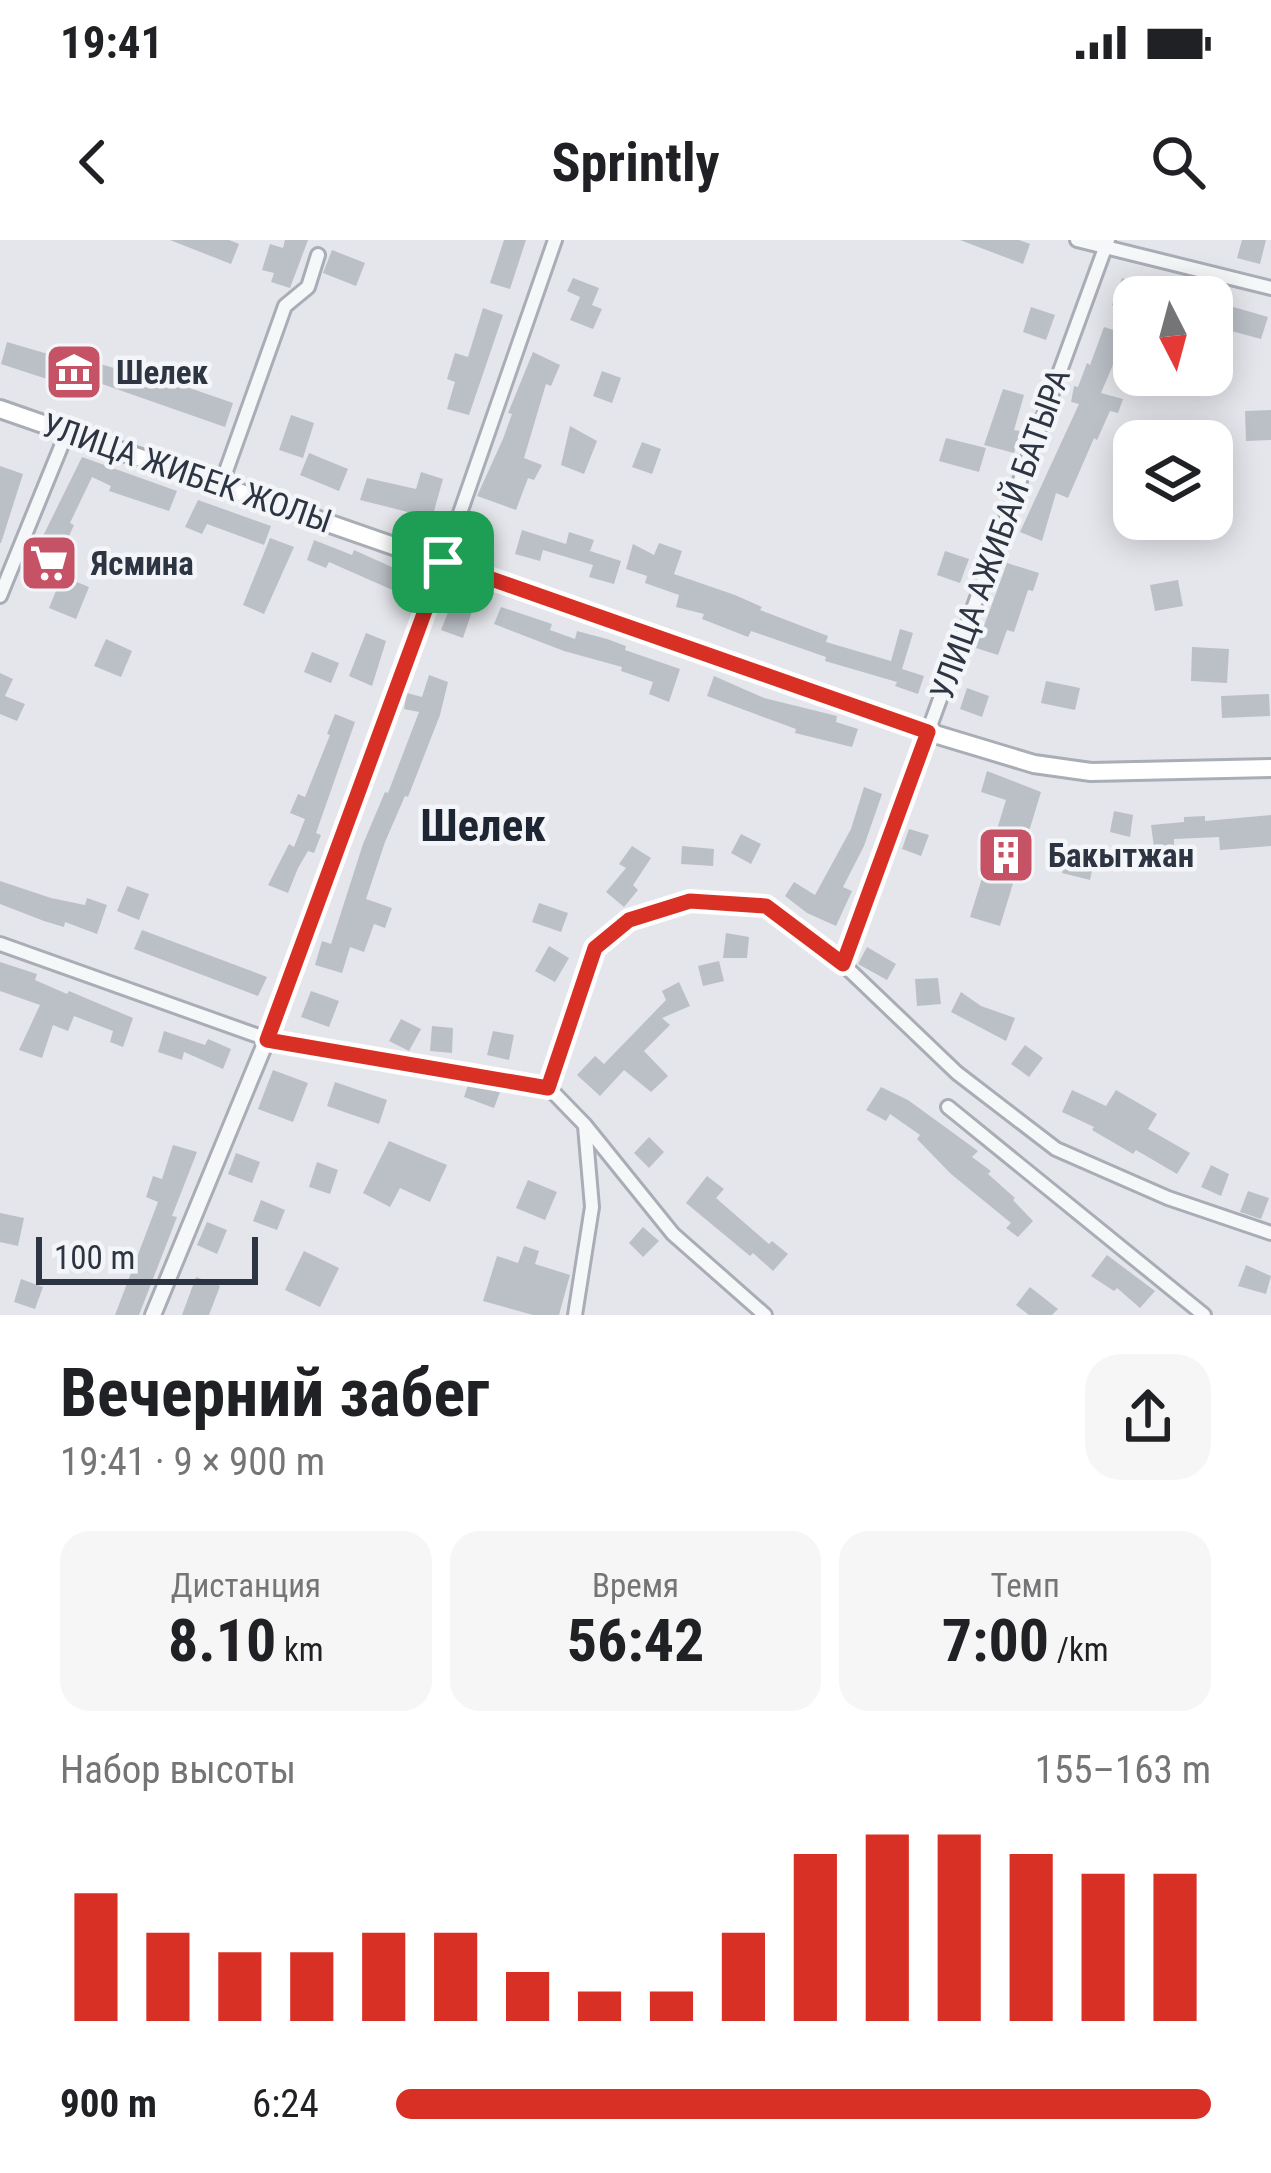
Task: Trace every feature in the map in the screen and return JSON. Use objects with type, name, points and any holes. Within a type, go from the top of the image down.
[{"type":"main road","name":"УЛИЦА ЖИБЕК ЖОЛЫ","points":[[0,409],[928,732],[1034,764],[1091,772],[1271,768]]},
{"type":"street","points":[[153,1315],[267,1040],[443,562],[555,240]]},
{"type":"street","points":[[1077,240],[1271,288]]},
{"type":"street","name":"УЛИЦА АЖИБАЙ БАТЫРА","points":[[843,964],[1106,245]]},
{"type":"street","points":[[221,485],[286,305],[308,287],[318,255]]},
{"type":"street","points":[[0,596],[67,432]]},
{"type":"street","points":[[548,1088],[595,948],[629,920],[690,901],[766,906],[843,964],[957,1073],[1056,1149],[1168,1198],[1271,1233]]},
{"type":"street","points":[[0,944],[267,1040],[548,1088],[673,1234],[765,1315]]},
{"type":"street","points":[[948,1107],[1204,1315]]},
{"type":"street","points":[[575,1315],[592,1207],[585,1126]]},
{"type":"building","points":[[170,240],[229,240],[239,244],[231,264]]},
{"type":"building","points":[[285,240],[308,240],[290,288],[271,282],[274,273],[262,270],[270,244],[283,248]]},
{"type":"building","points":[[504,240],[526,240],[510,289],[490,283]]},
{"type":"building","points":[[960,240],[1019,240],[1030,244],[1023,264]]},
{"type":"building","points":[[1242,240],[1266,240],[1260,264],[1237,258]]},
{"type":"building","points":[[332,250],[365,263],[356,286],[323,273]]},
{"type":"building","points":[[573,278],[599,288],[592,305],[602,309],[593,329],[570,320],[580,297],[567,291]]},
{"type":"building","points":[[1031,307],[1055,315],[1046,340],[1023,332]]},
{"type":"building","points":[[1233,307],[1268,317],[1261,339],[1233,331]]},
{"type":"building","points":[[483,308],[503,315],[469,415],[447,409],[455,382],[447,379],[455,353],[468,357]]},
{"type":"building","points":[[1104,327],[1113,330],[1113,365],[1101,393],[1123,399],[1118,413],[1110,411],[1097,440],[1094,438],[1068,498],[1056,493],[1042,541],[1020,532],[1079,404],[1071,402],[1074,386],[1078,387],[1087,363],[1090,365]]},
{"type":"building","points":[[7,342],[124,371],[126,366],[233,403],[225,427],[102,384],[99,396],[1,364]]},
{"type":"building","points":[[533,352],[560,365],[551,386],[546,384],[524,458],[542,465],[534,480],[528,478],[516,510],[477,496]]},
{"type":"building","points":[[602,371],[621,378],[612,403],[593,396]]},
{"type":"building","points":[[1003,389],[1024,395],[1014,430],[1020,431],[1014,453],[984,445]]},
{"type":"building","points":[[1271,410],[1271,440],[1246,441],[1245,411]]},
{"type":"building","points":[[291,415],[314,423],[303,458],[279,450]]},
{"type":"building","points":[[570,426],[597,441],[584,474],[561,465]]},
{"type":"building","points":[[946,438],[986,448],[979,472],[939,461]]},
{"type":"building","points":[[642,442],[661,449],[652,474],[632,467]]},
{"type":"building","points":[[309,453],[348,469],[339,491],[300,475]]},
{"type":"building","points":[[82,457],[177,491],[169,511],[109,491],[111,486],[92,477],[70,523],[74,525],[56,578],[34,569],[48,538],[43,536]]},
{"type":"building","points":[[0,466],[23,474],[1,543],[0,543]]},
{"type":"building","points":[[421,472],[443,479],[432,518],[360,500],[367,478],[416,489]]},
{"type":"building","points":[[198,500],[271,526],[264,545],[207,524],[202,534],[185,527]]},
{"type":"building","points":[[522,530],[566,544],[569,532],[594,540],[590,551],[621,561],[614,584],[589,577],[593,565],[543,550],[540,561],[515,554]]},
{"type":"building","points":[[270,538],[294,547],[264,614],[243,605]]},
{"type":"building","points":[[314,540],[352,555],[354,550],[405,573],[397,592],[329,562],[326,568],[307,560]]},
{"type":"building","points":[[659,543],[682,551],[674,574],[828,636],[826,642],[891,661],[900,629],[913,633],[902,669],[924,676],[918,694],[895,686],[897,682],[825,661],[826,657],[751,631],[748,637],[702,619],[704,614],[676,607],[679,595],[645,583],[647,576],[626,569],[633,544],[654,555]]},
{"type":"building","points":[[945,551],[969,559],[960,583],[937,575]]},
{"type":"building","points":[[1007,563],[1039,573],[1014,632],[1007,630],[998,655],[976,648]]},
{"type":"building","points":[[62,576],[89,587],[76,619],[49,608]]},
{"type":"building","points":[[1178,580],[1183,606],[1155,611],[1150,585]]},
{"type":"building","points":[[460,582],[489,593],[483,608],[474,605],[463,638],[441,630]]},
{"type":"building","points":[[501,607],[552,624],[550,630],[575,639],[577,631],[607,639],[680,669],[669,702],[649,694],[653,682],[621,671],[622,667],[494,624]]},
{"type":"building","points":[[366,633],[386,641],[372,686],[349,676]]},
{"type":"building","points":[[106,639],[132,651],[121,677],[94,666]]},
{"type":"building","points":[[1192,647],[1229,649],[1227,683],[1191,681]]},
{"type":"building","points":[[312,652],[339,663],[331,683],[304,672]]},
{"type":"building","points":[[0,673],[13,679],[5,696],[25,704],[17,721],[0,714]]},
{"type":"building","points":[[429,675],[448,682],[440,715],[385,842],[366,899],[392,908],[385,928],[374,924],[364,952],[350,947],[342,973],[315,965],[322,941],[331,944],[363,844],[419,712],[404,709],[407,693],[422,697]]},
{"type":"building","points":[[714,676],[764,698],[837,716],[836,722],[858,729],[852,747],[795,733],[796,729],[707,696]]},
{"type":"building","points":[[1046,681],[1080,688],[1075,710],[1041,703]]},
{"type":"building","points":[[967,688],[989,696],[982,717],[960,709]]},
{"type":"building","points":[[1269,694],[1270,716],[1222,718],[1221,696]]},
{"type":"building","points":[[335,714],[355,722],[316,833],[321,835],[314,853],[308,851],[288,893],[268,885],[289,844],[294,847],[305,819],[290,813],[298,794],[305,797]]},
{"type":"building","name":"Бакытжан","points":[[987,771],[1041,792],[1000,926],[970,917],[1006,800],[981,792]]},
{"type":"building","points":[[864,787],[882,794],[843,887],[852,891],[836,926],[785,896],[794,882],[815,895],[851,829]]},
{"type":"building","points":[[1114,811],[1133,815],[1130,837],[1110,832]]},
{"type":"building","points":[[1271,815],[1271,846],[1220,850],[1219,837],[1174,839],[1174,845],[1154,847],[1151,825],[1184,822],[1184,817],[1205,816],[1205,821]]},
{"type":"building","points":[[909,829],[929,835],[921,856],[902,849]]},
{"type":"building","points":[[741,834],[761,844],[751,864],[731,853]]},
{"type":"building","points":[[1069,845],[1096,852],[1090,880],[1062,873]]},
{"type":"building","points":[[632,846],[651,858],[633,885],[638,890],[624,907],[606,892],[626,868],[619,864]]},
{"type":"building","points":[[682,846],[714,849],[713,866],[681,864]]},
{"type":"building","points":[[0,881],[51,898],[85,905],[87,898],[107,905],[97,934],[0,904]]},
{"type":"building","points":[[127,886],[149,894],[139,920],[117,911]]},
{"type":"building","points":[[539,903],[568,913],[561,932],[532,922]]},
{"type":"building","points":[[142,930],[267,977],[258,996],[134,949]]},
{"type":"building","points":[[726,933],[749,937],[747,958],[723,958]]},
{"type":"building","points":[[549,946],[569,958],[555,982],[535,971]]},
{"type":"building","points":[[867,947],[896,964],[887,980],[858,964]]},
{"type":"building","points":[[719,961],[724,981],[703,986],[698,966]]},
{"type":"building","points":[[0,962],[133,1018],[123,1047],[110,1042],[113,1031],[74,1016],[68,1031],[53,1025],[42,1058],[19,1050],[40,1005],[0,991]]},
{"type":"building","points":[[938,978],[941,1004],[917,1006],[915,979]]},
{"type":"building","points":[[679,982],[690,1006],[662,1018],[670,1025],[644,1051],[668,1076],[651,1092],[624,1070],[600,1096],[577,1075],[595,1056],[604,1064],[666,1000],[662,991]]},
{"type":"building","points":[[311,991],[339,1001],[329,1027],[301,1017]]},
{"type":"building","points":[[961,992],[981,1006],[1015,1018],[1006,1041],[951,1012]]},
{"type":"building","points":[[401,1019],[421,1029],[409,1051],[389,1041]]},
{"type":"building","points":[[432,1026],[453,1028],[452,1053],[430,1051]]},
{"type":"building","points":[[164,1031],[205,1045],[208,1039],[231,1049],[223,1069],[184,1052],[182,1060],[158,1052]]},
{"type":"building","points":[[493,1031],[514,1035],[509,1060],[487,1055]]},
{"type":"building","points":[[1025,1045],[1043,1058],[1029,1077],[1011,1064]]},
{"type":"building","points":[[273,1070],[308,1083],[293,1122],[258,1109]]},
{"type":"building","points":[[335,1082],[387,1100],[379,1124],[327,1106]]},
{"type":"building","points":[[468,1085],[500,1092],[494,1108],[464,1097]]},
{"type":"building","points":[[881,1087],[908,1100],[978,1151],[972,1157],[991,1171],[988,1174],[1033,1221],[1018,1237],[1006,1228],[1011,1223],[917,1139],[920,1135],[890,1114],[886,1121],[866,1110]]},
{"type":"building","points":[[1072,1090],[1106,1106],[1116,1090],[1157,1114],[1148,1129],[1190,1153],[1177,1174],[1062,1112]]},
{"type":"building","points":[[649,1137],[664,1152],[649,1168],[634,1153]]},
{"type":"building","points":[[389,1141],[447,1165],[430,1202],[400,1188],[390,1207],[363,1193]]},
{"type":"building","points":[[173,1145],[197,1152],[172,1216],[177,1217],[139,1315],[115,1315],[158,1202],[146,1197],[153,1176],[162,1179]]},
{"type":"building","points":[[236,1153],[260,1162],[252,1183],[228,1174]]},
{"type":"building","points":[[317,1162],[338,1170],[330,1194],[309,1187]]},
{"type":"building","points":[[1211,1165],[1229,1174],[1221,1196],[1201,1187]]},
{"type":"building","points":[[707,1176],[724,1189],[716,1198],[769,1244],[772,1241],[788,1254],[773,1271],[686,1203]]},
{"type":"building","points":[[528,1180],[557,1192],[545,1220],[516,1208]]},
{"type":"building","points":[[1248,1191],[1269,1198],[1261,1219],[1240,1212]]},
{"type":"building","points":[[261,1200],[285,1210],[277,1230],[253,1221]]},
{"type":"building","points":[[0,1213],[24,1218],[18,1246],[0,1242]]},
{"type":"building","points":[[207,1222],[227,1230],[217,1254],[197,1245]]},
{"type":"building","points":[[643,1227],[659,1241],[643,1257],[629,1243]]},
{"type":"building","points":[[524,1246],[539,1251],[535,1264],[570,1275],[559,1315],[533,1315],[483,1301],[497,1256],[518,1263]]},
{"type":"building","points":[[304,1251],[339,1268],[320,1307],[285,1290]]},
{"type":"building","points":[[1107,1255],[1155,1291],[1140,1308],[1117,1288],[1114,1291],[1091,1276]]},
{"type":"building","points":[[1246,1265],[1271,1276],[1266,1294],[1238,1286]]},
{"type":"building","points":[[196,1277],[220,1286],[209,1315],[182,1315]]},
{"type":"building","points":[[21,1279],[43,1287],[35,1309],[14,1302]]},
{"type":"building","points":[[1030,1287],[1058,1309],[1052,1315],[1029,1315],[1016,1305]]},
{"type":"place","name":"Шелек","points":[[74,372]]},
{"type":"place","name":"Ясмина","points":[[49,563]]},
{"type":"place","name":"Бакытжан","points":[[1006,855]]},
{"type":"district","name":"Шелек","points":[[483,825]]},
{"type":"route","points":[[443,562],[928,732],[843,964],[766,906],[690,901],[629,920],[595,948],[548,1088],[267,1040],[443,562]]}]
